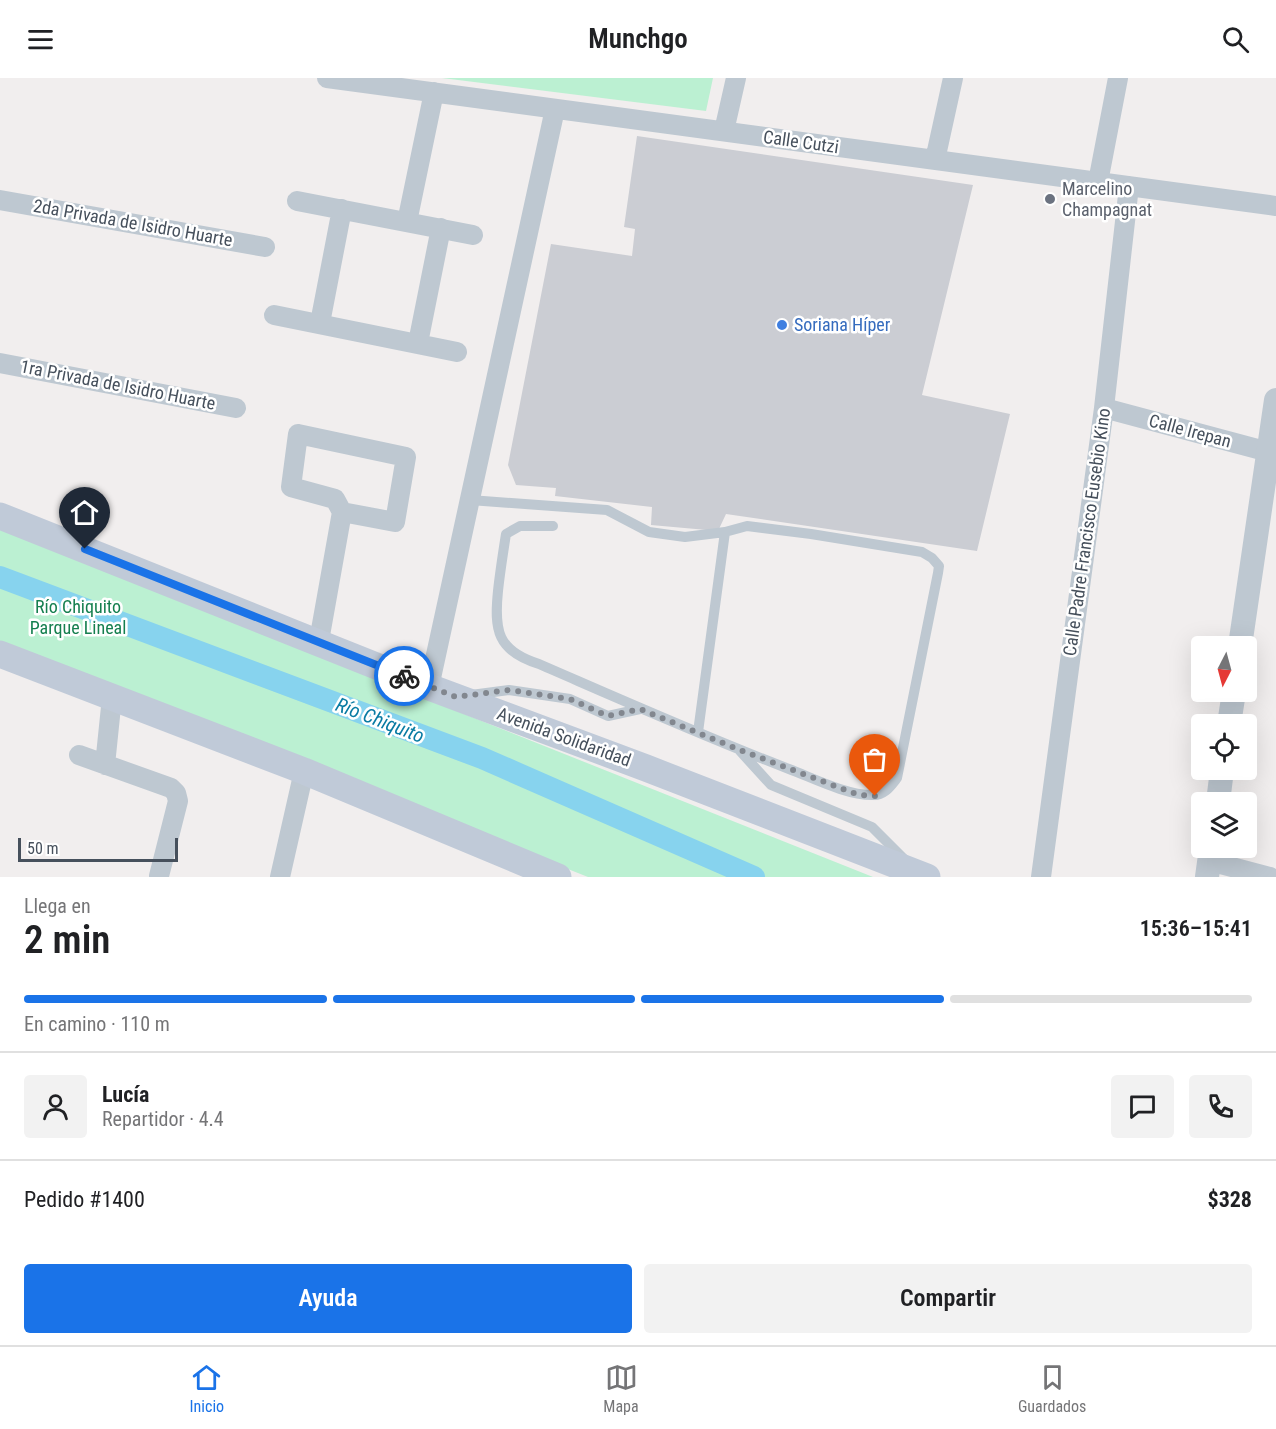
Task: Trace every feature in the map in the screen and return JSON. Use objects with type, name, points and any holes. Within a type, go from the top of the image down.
[{"type":"main road","name":"Avenida Solidaridad","points":[[0,516],[319,641],[429,687],[923,875]]},
{"type":"main road","points":[[0,654],[304,771],[558,877]]},
{"type":"street","name":"Calle Cutzi","points":[[327,78],[1276,206]]},
{"type":"street","points":[[724,132],[736,78]]},
{"type":"street","points":[[936,160],[953,78]]},
{"type":"street","points":[[1098,182],[1118,78]]},
{"type":"street","points":[[407,222],[434,93]]},
{"type":"street","points":[[429,687],[555,109]]},
{"type":"street","name":"Calle Padre Francisco Eusebio Kino","points":[[1041,877],[1104,408],[1129,186]]},
{"type":"street","name":"2da Privada de Isidro Huarte","points":[[0,200],[265,247]]},
{"type":"street","points":[[297,201],[473,234]]},
{"type":"street","points":[[320,323],[342,209]]},
{"type":"street","points":[[418,343],[441,228]]},
{"type":"street","points":[[274,315],[457,351]]},
{"type":"street","name":"1ra Privada de Isidro Huarte","points":[[0,363],[236,408]]},
{"type":"street","points":[[1242,636],[1272,454],[1276,400]]},
{"type":"street","name":"Calle Irepan","points":[[1104,408],[1272,454]]},
{"type":"street","points":[[319,641],[342,512],[335,500],[291,487],[298,434],[406,457],[395,522],[342,512]]},
{"type":"street","points":[[105,765],[112,697]]},
{"type":"street","points":[[78,756],[171,788],[176,793],[178,801],[159,876]]},
{"type":"street","points":[[280,877],[304,771]]},
{"type":"street","points":[[1209,862],[1270,877]]},
{"type":"lane","points":[[470,500],[607,510],[649,532],[685,537],[725,532],[747,526],[922,552],[932,558],[939,566],[897,778],[889,790],[875,796],[859,795],[740,750],[539,664],[522,659],[508,648],[499,634],[495,617],[506,534],[520,526],[553,526]]},
{"type":"lane","points":[[698,732],[725,532]]},
{"type":"lane","points":[[456,697],[509,690],[570,699],[608,716],[640,709]]},
{"type":"lane","points":[[740,750],[771,785],[872,827],[923,875]]},
{"type":"green space","points":[[442,78],[713,78],[706,111]]},
{"type":"green space","name":"Río Chiquito Parque Lineal","points":[[0,529],[873,877],[588,877],[0,644]]},
{"type":"building","name":"Soriana Híper","points":[[637,136],[973,185],[922,395],[1010,414],[977,551],[726,514],[718,531],[651,525],[652,507],[555,496],[556,488],[516,485],[508,465],[551,244],[632,256],[635,229],[624,227]]},
{"type":"waterway","name":"Río Chiquito","points":[[0,577],[482,758],[754,877]]},
{"type":"way so far","points":[[404,676],[456,697],[509,690],[570,699],[608,716],[640,709],[859,795],[875,796]]},
{"type":"place","name":"Marcelino Champagnat","points":[[1050,199]]},
{"type":"place","name":"Soriana Híper","points":[[782,325]]},
{"type":"route","points":[[85,549],[404,676]]}]
